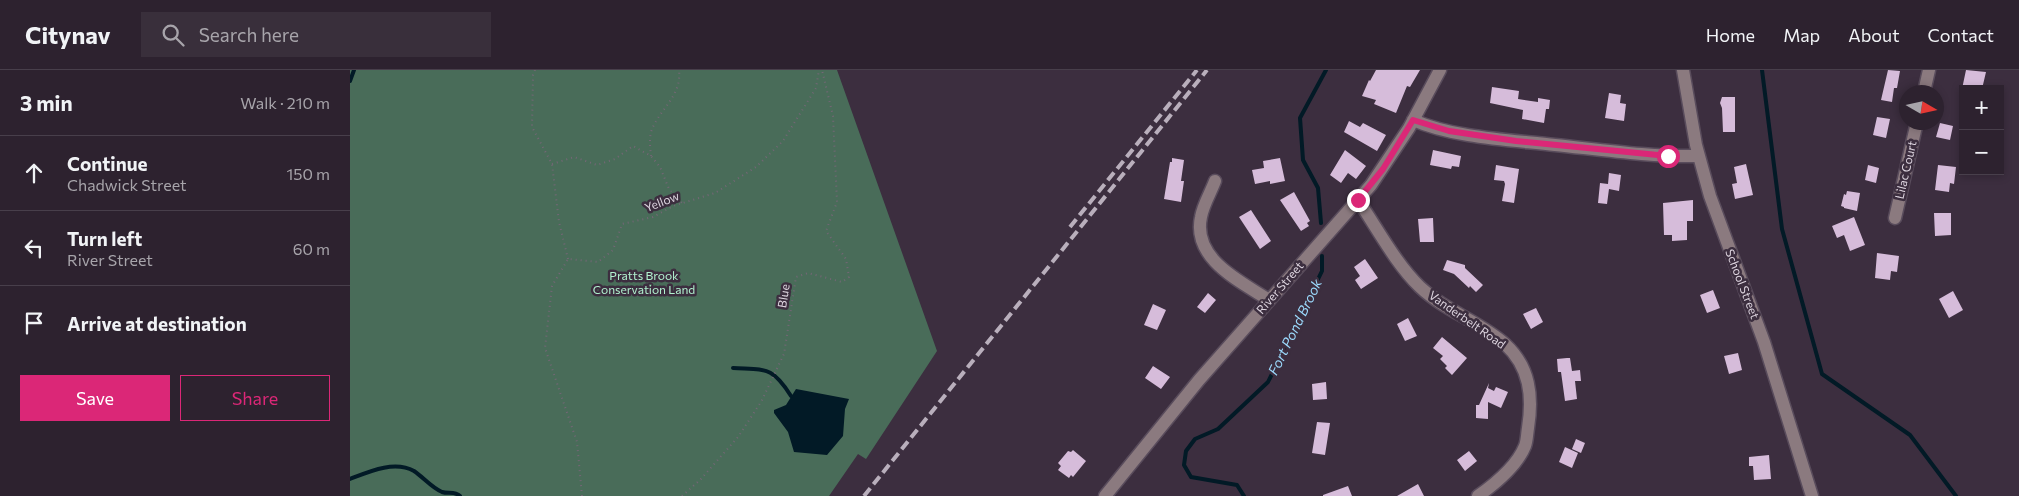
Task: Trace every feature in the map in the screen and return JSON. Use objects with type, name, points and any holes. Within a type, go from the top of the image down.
[{"type":"street","name":"River Street","points":[[1105,496],[1199,380],[1358,200],[1383,169],[1413,120],[1440,70]]},
{"type":"street","name":"School Street","points":[[1684,70],[1699,156],[1719,222],[1765,347],[1812,496]]},
{"type":"street","points":[[1926,85],[1929,70]]},
{"type":"street","points":[[1413,120],[1449,131],[1516,141],[1644,154],[1699,156]]},
{"type":"street","name":"Lilac Court","points":[[1895,218],[1915,130]]},
{"type":"street","points":[[1215,181],[1201,217],[1200,235],[1206,252],[1213,261],[1269,300]]},
{"type":"street","name":"Vanderbelt Road","points":[[1358,200],[1404,268],[1420,286],[1454,313],[1504,344],[1516,356],[1524,372],[1531,398],[1525,446],[1515,462],[1499,480],[1478,496]]},
{"type":"path","points":[[535,70],[532,127],[552,164],[559,222],[568,259],[552,286],[545,348],[577,442],[582,496]]},
{"type":"path","points":[[651,156],[649,145],[652,129],[672,100],[681,80],[679,70]]},
{"type":"path","name":"Yellow","points":[[568,259],[598,262],[613,250],[622,224],[654,216],[682,203],[716,193],[756,167],[783,141],[816,88],[820,70]]},
{"type":"path","name":"Blue","points":[[682,496],[700,480],[738,437],[761,402],[784,354],[796,277],[808,272],[842,282],[849,277],[846,259],[826,231],[837,202],[833,116],[820,70]]},
{"type":"path","points":[[552,164],[574,157],[597,165],[615,159],[633,146],[651,156],[660,167],[669,189],[682,203]]},
{"type":"green space","name":"Pratts Brook Conservation Land","points":[[350,70],[837,70],[937,351],[866,459],[858,454],[829,496],[350,496]]},
{"type":"water","points":[[796,389],[849,399],[845,409],[843,436],[827,455],[794,452],[788,432],[774,413],[774,410],[786,405]]},
{"type":"building","points":[[1376,70],[1420,70],[1410,87],[1407,86],[1396,113],[1374,104],[1376,100],[1362,96]]},
{"type":"building","points":[[1888,70],[1900,71],[1897,88],[1894,88],[1892,102],[1881,100]]},
{"type":"building","points":[[1966,70],[1986,72],[1983,85],[1963,85]]},
{"type":"building","points":[[1492,87],[1519,91],[1518,99],[1538,102],[1538,98],[1550,100],[1549,109],[1546,109],[1544,123],[1522,119],[1523,110],[1490,103]]},
{"type":"building","points":[[1609,93],[1621,95],[1620,103],[1626,104],[1624,121],[1605,118]]},
{"type":"building","points":[[1722,97],[1735,97],[1735,132],[1723,132],[1720,103]]},
{"type":"building","points":[[1877,117],[1890,119],[1886,138],[1873,135]]},
{"type":"building","points":[[1349,121],[1360,127],[1363,123],[1386,135],[1377,151],[1344,132]]},
{"type":"building","points":[[1944,124],[1953,126],[1950,140],[1936,137],[1938,130],[1944,130]]},
{"type":"building","points":[[1345,150],[1366,166],[1356,179],[1348,173],[1341,183],[1330,175]]},
{"type":"building","points":[[1433,150],[1461,156],[1459,167],[1452,166],[1451,169],[1430,165]]},
{"type":"building","points":[[1172,158],[1184,160],[1181,202],[1164,199]]},
{"type":"building","points":[[1280,158],[1285,181],[1255,184],[1252,170],[1264,168],[1263,161]]},
{"type":"building","points":[[1746,164],[1753,195],[1735,199],[1732,184],[1737,183],[1734,167]]},
{"type":"building","points":[[1496,165],[1519,169],[1514,203],[1502,201],[1505,184],[1504,181],[1494,180]]},
{"type":"building","points":[[1868,165],[1879,168],[1876,183],[1865,180]]},
{"type":"building","points":[[1938,165],[1956,167],[1954,184],[1950,183],[1949,192],[1935,190]]},
{"type":"building","points":[[1609,173],[1621,175],[1619,191],[1609,189],[1607,204],[1598,203],[1600,183],[1608,184]]},
{"type":"building","points":[[1847,191],[1860,193],[1857,211],[1841,206],[1844,194],[1846,195]]},
{"type":"building","points":[[1294,192],[1310,221],[1307,223],[1309,226],[1301,231],[1280,200]]},
{"type":"building","points":[[1693,200],[1693,221],[1687,221],[1687,240],[1672,241],[1672,235],[1664,235],[1663,203]]},
{"type":"building","points":[[1251,210],[1271,241],[1260,249],[1239,217]]},
{"type":"building","points":[[1934,213],[1951,213],[1951,235],[1935,236]]},
{"type":"building","points":[[1854,217],[1865,245],[1850,251],[1844,235],[1837,238],[1832,226]]},
{"type":"building","points":[[1433,218],[1434,242],[1420,242],[1418,219]]},
{"type":"building","points":[[1877,253],[1899,256],[1897,272],[1891,271],[1890,280],[1875,278]]},
{"type":"building","points":[[1365,259],[1378,278],[1361,289],[1355,280],[1360,276],[1354,267]]},
{"type":"building","points":[[1447,260],[1465,265],[1465,268],[1483,285],[1476,292],[1454,274],[1443,270]]},
{"type":"building","points":[[1713,290],[1720,308],[1707,313],[1700,295]]},
{"type":"building","points":[[1953,291],[1963,310],[1949,318],[1939,299]]},
{"type":"building","points":[[1208,293],[1216,300],[1205,313],[1197,307]]},
{"type":"building","points":[[1153,304],[1166,310],[1157,330],[1144,325]]},
{"type":"building","points":[[1536,308],[1543,322],[1531,329],[1523,314]]},
{"type":"building","points":[[1408,318],[1417,336],[1405,341],[1397,324]]},
{"type":"building","points":[[1442,337],[1467,358],[1452,375],[1440,359],[1443,356],[1433,348]]},
{"type":"building","points":[[1738,353],[1742,370],[1729,374],[1724,356]]},
{"type":"building","points":[[1570,358],[1572,371],[1580,370],[1581,381],[1575,381],[1577,399],[1565,401],[1557,359]]},
{"type":"building","points":[[1153,366],[1170,377],[1161,389],[1145,378]]},
{"type":"building","points":[[1326,382],[1327,399],[1313,400],[1312,384]]},
{"type":"building","points":[[1489,383],[1488,388],[1494,391],[1496,387],[1508,392],[1501,408],[1488,402],[1488,419],[1476,418],[1476,405],[1479,405]]},
{"type":"building","points":[[1317,422],[1330,423],[1325,455],[1312,453]]},
{"type":"building","points":[[1576,439],[1585,443],[1581,453],[1572,449]]},
{"type":"building","points":[[1565,447],[1578,453],[1572,468],[1559,462]]},
{"type":"building","points":[[1073,450],[1086,461],[1073,477],[1071,475],[1069,478],[1058,470],[1061,466],[1058,463],[1068,451],[1071,452]]},
{"type":"building","points":[[1469,451],[1477,461],[1465,471],[1457,460]]},
{"type":"building","points":[[1769,455],[1771,479],[1754,480],[1753,466],[1749,466],[1749,457]]},
{"type":"building","points":[[1418,484],[1424,496],[1397,496]]},
{"type":"building","points":[[1348,486],[1352,496],[1323,496],[1323,495]]},
{"type":"waterway","points":[[350,81],[354,70]]},
{"type":"waterway","name":"Fort Pond Brook","points":[[1321,223],[1318,188],[1303,160],[1300,118],[1326,70]]},
{"type":"waterway","points":[[1762,70],[1782,229],[1822,374],[1910,435],[1956,496]]},
{"type":"waterway","name":"Fort Pond Brook","points":[[1244,496],[1237,485],[1191,477],[1184,465],[1186,451],[1195,439],[1218,429],[1268,382],[1322,271],[1322,256]]},
{"type":"waterway","points":[[733,368],[761,370],[773,374],[791,396]]},
{"type":"waterway","points":[[350,479],[381,468],[406,468],[414,471],[442,492],[460,496]]},
{"type":"railway","points":[[1070,227],[1197,70]]},
{"type":"railway","points":[[864,496],[1207,70]]},
{"type":"route","points":[[1358,200],[1383,169],[1413,120],[1449,131],[1516,141],[1668,156]]}]
